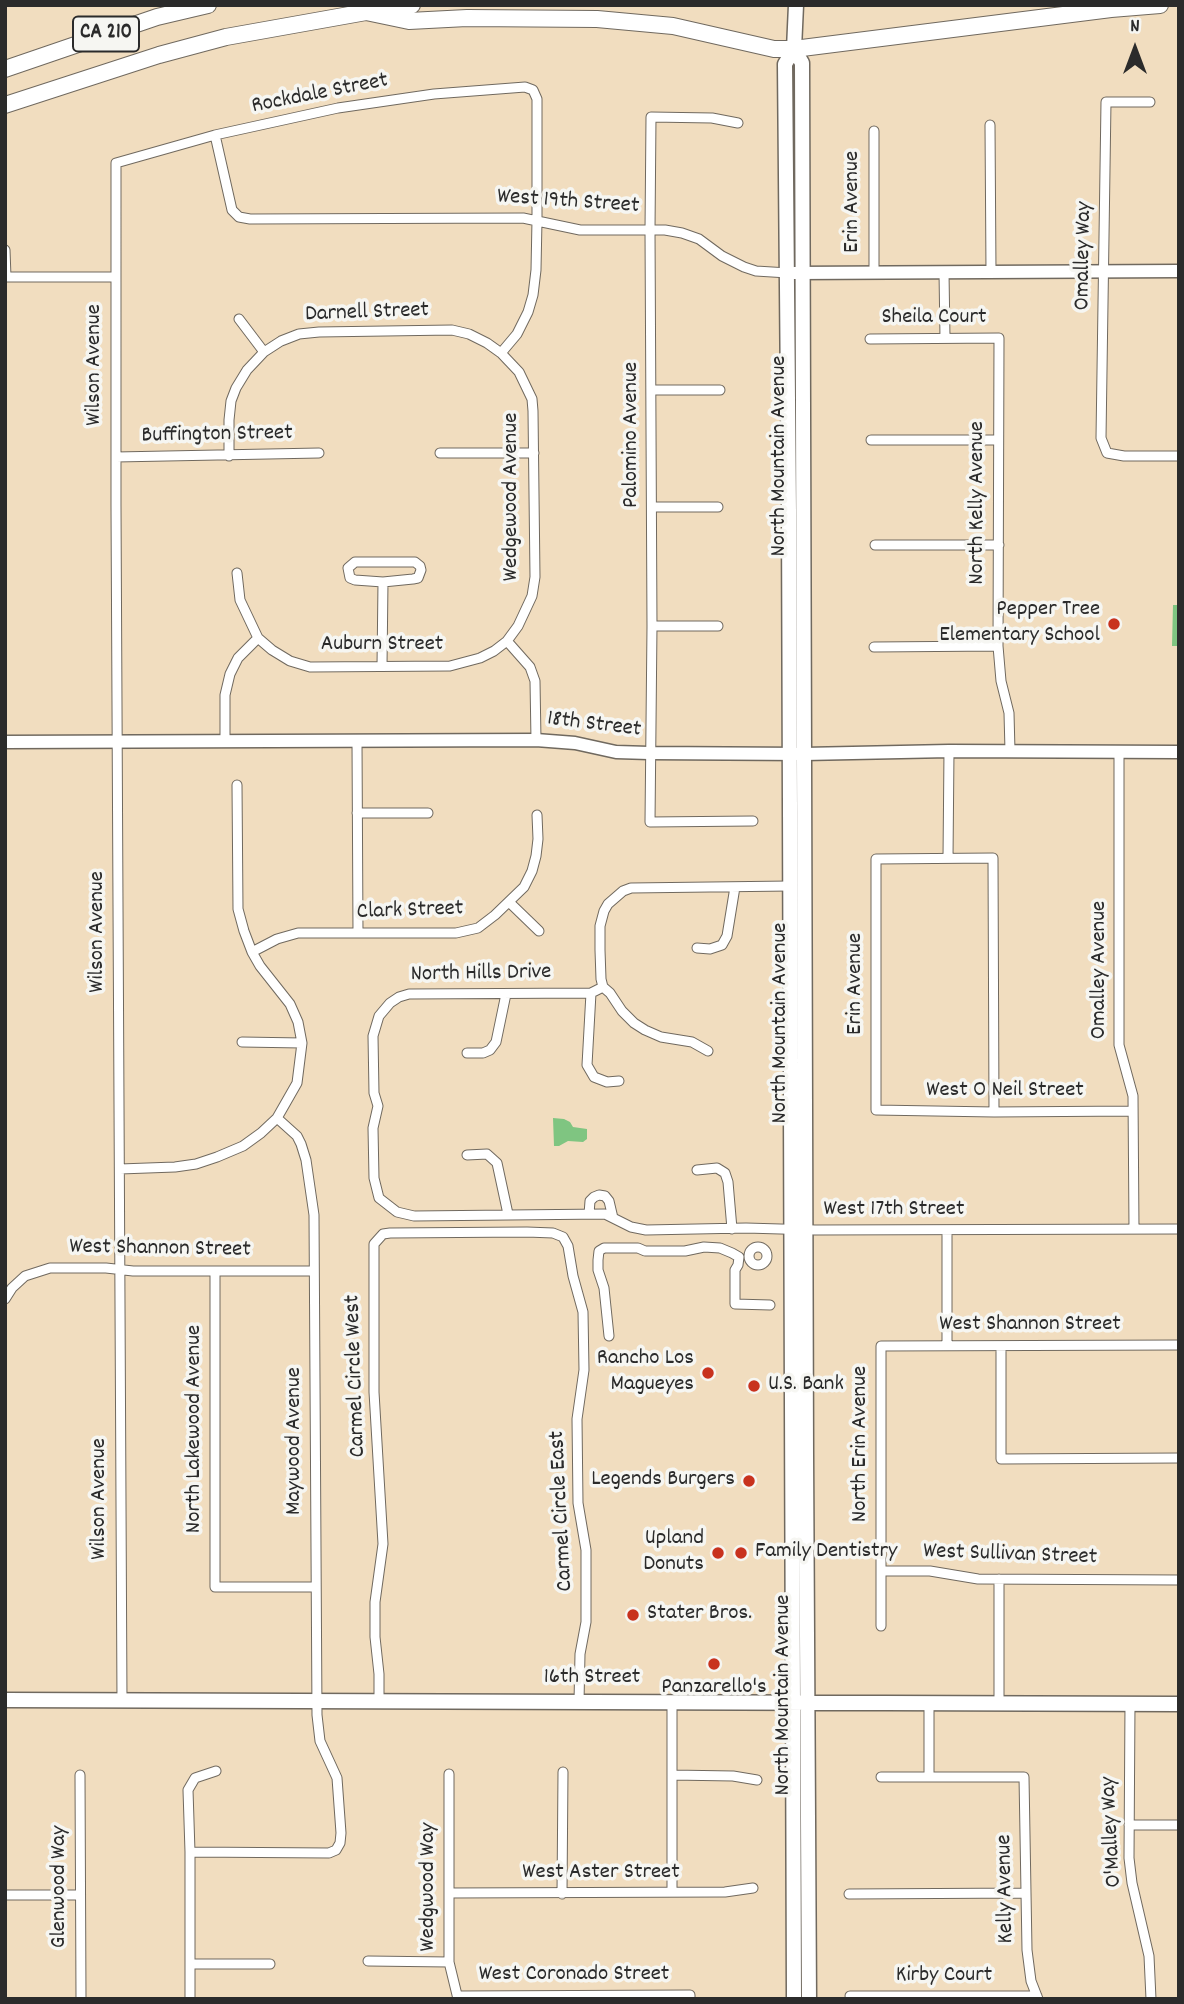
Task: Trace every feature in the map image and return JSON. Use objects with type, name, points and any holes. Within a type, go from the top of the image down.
[{"type":"highway","name":"CA 210","points":[[5,69],[157,17],[208,5]]},
{"type":"highway","name":"CA 210","points":[[5,105],[159,55],[226,37],[412,5]]},
{"type":"highway","points":[[366,12],[409,21],[467,18],[597,19],[673,26],[774,49],[794,49],[1160,5]]},
{"type":"main road","name":"North Mountain Avenue","points":[[796,10],[794,49],[803,63],[795,273],[801,1703],[809,1999]]},
{"type":"main road","name":"West 19th Street","points":[[795,273],[1179,271]]},
{"type":"main road","name":"18th Street","points":[[5,742],[536,740],[575,743],[616,752],[649,753],[1179,752]]},
{"type":"main road","name":"North Mountain Avenue","points":[[797,754],[790,886],[799,1230]]},
{"type":"main road","name":"16th Street","points":[[5,1700],[1179,1704]]},
{"type":"main road","name":"North Mountain Avenue","points":[[794,1999],[801,1703]]},
{"type":"street","name":"Rockdale Street","points":[[116,163],[215,135],[338,107],[434,94],[525,87],[533,90],[537,99],[537,220]]},
{"type":"street","name":"Omalley Way","points":[[1150,102],[1105,102],[1101,438],[1107,453],[1124,456],[1179,456]]},
{"type":"street","name":"Palomino Avenue","points":[[738,123],[712,118],[651,117],[650,822],[753,821]]},
{"type":"street","points":[[990,125],[991,272]]},
{"type":"street","name":"Erin Avenue","points":[[874,131],[874,273]]},
{"type":"street","name":"West 19th Street","points":[[215,135],[232,210],[239,217],[523,218],[580,230],[682,233],[699,239],[744,268],[795,273]]},
{"type":"street","name":"Wilson Avenue","points":[[116,163],[122,1700]]},
{"type":"street","points":[[501,353],[517,334],[531,304],[536,270],[537,220]]},
{"type":"street","points":[[5,250],[6,277],[115,277]]},
{"type":"street","points":[[944,272],[945,338]]},
{"type":"street","points":[[239,319],[264,352]]},
{"type":"street","name":"Darnell Street","points":[[229,456],[231,401],[236,388],[247,370],[264,352],[299,334],[319,331],[452,330],[470,334],[501,353]]},
{"type":"street","name":"Sheila Court","points":[[870,339],[999,338]]},
{"type":"street","name":"North Kelly Avenue","points":[[999,338],[998,646],[1001,681],[1009,713],[1010,751]]},
{"type":"street","name":"Wedgewood Avenue","points":[[501,353],[519,372],[528,388],[533,411],[534,453],[535,577],[532,596],[525,612],[507,640]]},
{"type":"street","points":[[652,390],[720,390]]},
{"type":"street","points":[[872,440],[999,440]]},
{"type":"street","name":"Buffington Street","points":[[116,457],[319,453]]},
{"type":"street","points":[[440,453],[534,453]]},
{"type":"street","points":[[652,507],[718,507]]},
{"type":"street","points":[[875,545],[999,545]]},
{"type":"street","points":[[355,562],[415,562],[420,566],[418,578],[383,582],[355,580],[350,578],[348,568],[355,562]]},
{"type":"street","points":[[225,741],[225,695],[230,674],[238,658],[258,638],[240,600],[237,573]]},
{"type":"street","points":[[382,666],[383,582]]},
{"type":"street","points":[[652,626],[718,626]]},
{"type":"street","name":"Auburn Street","points":[[258,638],[290,661],[310,667],[450,666],[487,654],[507,640]]},
{"type":"street","points":[[507,640],[530,667],[535,681],[536,740]]},
{"type":"street","points":[[874,647],[998,646]]},
{"type":"street","points":[[357,742],[358,933]]},
{"type":"street","points":[[949,751],[948,858],[993,858],[994,1112]]},
{"type":"street","name":"Omalley Avenue","points":[[1119,752],[1119,1045],[1133,1096],[1135,1229]]},
{"type":"street","points":[[120,1169],[196,1164],[243,1146],[277,1118],[297,1083],[302,1043],[298,1022],[290,1004],[252,952],[238,908],[237,785]]},
{"type":"street","points":[[357,813],[428,813]]},
{"type":"street","name":"Clark Street","points":[[252,952],[277,939],[298,933],[456,933],[478,928],[524,887],[532,871],[538,839],[537,815]]},
{"type":"street","name":"Erin Avenue","points":[[876,1110],[876,859],[948,858]]},
{"type":"street","points":[[708,1051],[692,1042],[661,1037],[645,1030],[622,1011],[603,987],[600,926],[608,904],[617,895],[631,888],[790,886]]},
{"type":"street","points":[[697,948],[722,945],[727,936],[735,887]]},
{"type":"street","points":[[509,902],[539,931]]},
{"type":"street","name":"North Hills Drive","points":[[557,1214],[414,1216],[397,1212],[379,1198],[375,1187],[373,1128],[378,1106],[373,1082],[374,1028],[379,1016],[390,1003],[409,994],[591,993],[603,987]]},
{"type":"street","points":[[591,993],[587,1065],[594,1077],[607,1082],[620,1081]]},
{"type":"street","points":[[467,1053],[483,1053],[490,1050],[496,1042],[506,994]]},
{"type":"street","points":[[242,1042],[302,1043]]},
{"type":"street","name":"West O Neil Street","points":[[876,1110],[1133,1111]]},
{"type":"street","name":"Maywood Avenue","points":[[190,1852],[329,1853],[336,1850],[340,1843],[337,1778],[320,1741],[318,1730],[314,1215],[302,1144],[277,1118]]},
{"type":"street","points":[[467,1155],[487,1154],[496,1163],[508,1214]]},
{"type":"street","points":[[697,1170],[717,1168],[725,1173],[732,1228]]},
{"type":"street","name":"West 17th Street","points":[[589,1214],[590,1201],[599,1195],[605,1196],[613,1218]]},
{"type":"street","name":"West 17th Street","points":[[557,1214],[605,1214],[631,1227],[646,1230],[1179,1229]]},
{"type":"street","points":[[761,1247],[751,1250],[749,1256],[752,1263],[762,1264],[767,1255],[761,1247],[762,1228]]},
{"type":"street","points":[[947,1230],[947,1346]]},
{"type":"street","name":"Carmel Circle West","points":[[379,1701],[375,1602],[383,1544],[374,1392],[374,1244],[383,1234],[390,1233],[527,1232],[552,1233],[563,1237]]},
{"type":"street","name":"Carmel Circle East","points":[[563,1237],[568,1246],[584,1328],[584,1370],[577,1419],[578,1503],[586,1550],[586,1622],[580,1654],[579,1702]]},
{"type":"street","points":[[609,1336],[604,1288],[598,1270],[599,1251],[604,1248],[685,1251],[704,1247],[720,1248],[738,1257],[749,1256]]},
{"type":"street","points":[[738,1257],[735,1270],[735,1304],[770,1305]]},
{"type":"street","name":"West Shannon Street","points":[[5,1299],[24,1276],[50,1268],[314,1271]]},
{"type":"street","name":"North Lakewood Avenue","points":[[215,1271],[215,1587],[316,1587]]},
{"type":"street","name":"West Shannon Street","points":[[881,1346],[1179,1345]]},
{"type":"street","name":"North Erin Avenue","points":[[881,1346],[881,1626]]},
{"type":"street","points":[[1001,1346],[1001,1459],[1179,1458]]},
{"type":"street","name":"West Sullivan Street","points":[[881,1571],[930,1571],[962,1578],[1179,1580]]},
{"type":"street","points":[[999,1579],[999,1704]]},
{"type":"street","points":[[672,1703],[672,1892]]},
{"type":"street","points":[[881,1777],[929,1777],[929,1704]]},
{"type":"street","name":"O'Malley Way","points":[[1130,1704],[1129,1825],[1132,1883],[1149,1956],[1151,1999]]},
{"type":"street","points":[[190,1999],[188,1790],[195,1778],[216,1771]]},
{"type":"street","points":[[562,1894],[563,1772]]},
{"type":"street","name":"Wedgwood Way","points":[[449,1774],[449,1962],[458,1998]]},
{"type":"street","name":"Glenwood Way","points":[[80,1775],[80,1999]]},
{"type":"street","points":[[672,1775],[733,1776],[757,1780]]},
{"type":"street","name":"Kelly Avenue","points":[[929,1777],[1024,1777],[1027,1958],[1031,1981],[1038,1997]]},
{"type":"street","points":[[1129,1825],[1179,1825]]},
{"type":"street","name":"West Aster Street","points":[[449,1893],[724,1892],[754,1888]]},
{"type":"street","points":[[849,1894],[1026,1893]]},
{"type":"street","points":[[5,1895],[80,1895]]},
{"type":"street","points":[[368,1961],[449,1962]]},
{"type":"street","points":[[190,1964],[270,1964]]},
{"type":"street","name":"Kirby Court","points":[[850,1996],[1038,1997]]},
{"type":"street","name":"West Coronado Street","points":[[458,1998],[690,1997]]},
{"type":"green space","points":[[1173,605],[1179,605],[1179,646],[1172,646]]},
{"type":"green space","points":[[553,1118],[564,1119],[573,1127],[587,1129],[587,1139],[583,1142],[568,1141],[554,1146]]},
{"type":"place","name":"Pepper Tree Elementary School","points":[[1114,624]]},
{"type":"place","name":"Rancho Los Magueyes","points":[[708,1373]]},
{"type":"place","name":"U.S. Bank","points":[[754,1386]]},
{"type":"place","name":"Legends Burgers","points":[[749,1481]]},
{"type":"place","name":"Upland Donuts","points":[[718,1553]]},
{"type":"place","name":"Family Dentistry","points":[[741,1553]]},
{"type":"place","name":"Stater Bros.","points":[[633,1615]]},
{"type":"place","name":"Panzarello's","points":[[714,1664]]}]
